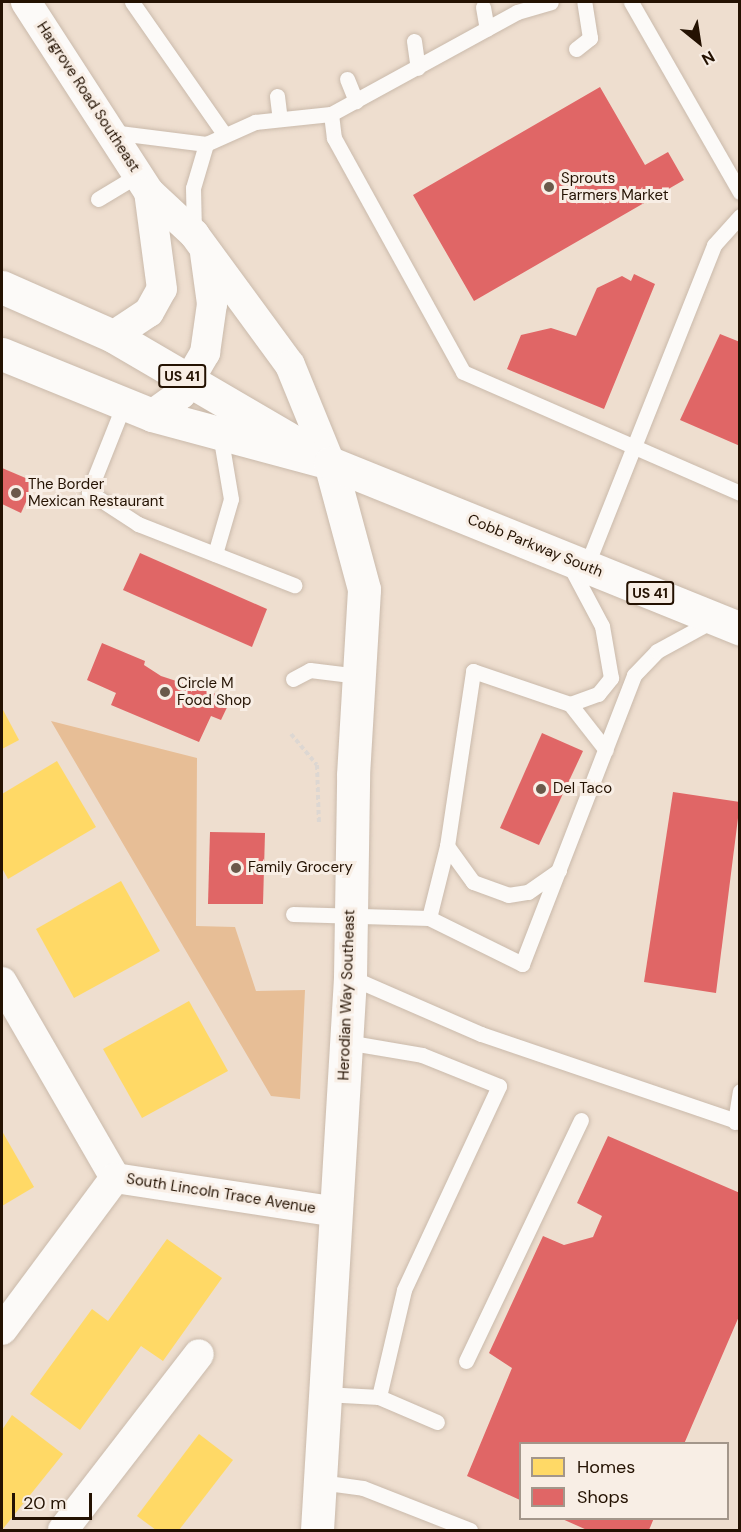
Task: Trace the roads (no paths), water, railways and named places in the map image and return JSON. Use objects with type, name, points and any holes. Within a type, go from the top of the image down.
[{"type":"main road","name":"Cobb Parkway South","points":[[2,287],[112,336],[330,463]]},
{"type":"main road","name":"Cobb Parkway South","points":[[2,354],[138,409],[220,435],[330,463],[727,624]]},
{"type":"main road","name":"Herodian Way Southeast","points":[[317,1530],[350,977],[359,676],[364,589],[330,463]]},
{"type":"street","name":"Hargrove Road Southeast","points":[[26,2],[143,184],[199,241],[290,365],[330,463]]},
{"type":"street","name":"Hargrove Road Southeast","points":[[112,336],[150,312],[162,289],[143,184]]},
{"type":"street","points":[[138,409],[192,382],[212,321],[199,241]]},
{"type":"street","name":"South Lincoln Trace Avenue","points":[[2,982],[115,1178],[336,1212]]},
{"type":"street","points":[[2,1330],[115,1178]]},
{"type":"street","points":[[63,1530],[200,1354]]},
{"type":"lane","points":[[132,2],[225,134]]},
{"type":"lane","points":[[110,131],[206,144],[225,134],[280,119],[331,114],[487,29],[551,2]]},
{"type":"lane","points":[[576,49],[590,38],[584,2]]},
{"type":"lane","points":[[631,2],[740,192]]},
{"type":"lane","points":[[483,7],[487,29]]},
{"type":"lane","points":[[414,41],[418,68]]},
{"type":"lane","points":[[347,79],[356,101]]},
{"type":"lane","points":[[277,96],[280,119]]},
{"type":"lane","points":[[331,114],[334,138],[463,372],[740,493]]},
{"type":"lane","points":[[199,241],[193,188],[206,144]]},
{"type":"lane","points":[[98,199],[143,184]]},
{"type":"lane","points":[[570,704],[598,694],[612,666],[602,626],[576,563],[633,448],[714,245],[740,216]]},
{"type":"lane","points":[[138,409],[89,492],[138,524],[294,585]]},
{"type":"lane","points":[[215,554],[231,499],[220,435]]},
{"type":"lane","points":[[293,914],[429,918],[522,964],[606,750],[643,664],[685,633],[727,624]]},
{"type":"lane","points":[[294,679],[310,670],[359,676]]},
{"type":"lane","points":[[429,918],[447,846],[473,671],[570,704],[606,750]]},
{"type":"lane","points":[[447,846],[473,882],[508,895],[528,892],[559,870]]},
{"type":"lane","points":[[350,977],[481,1034],[737,1122],[740,1091]]},
{"type":"lane","points":[[346,1042],[422,1055],[499,1086],[404,1290],[379,1397]]},
{"type":"lane","points":[[466,1361],[581,1120]]},
{"type":"lane","points":[[324,1394],[379,1397],[437,1422]]},
{"type":"lane","points":[[320,1482],[363,1488],[470,1530]]},
{"type":"place","name":"Sprouts Farmers Market","points":[[549,187]]},
{"type":"place","name":"The Border Mexican Restaurant","points":[[16,493]]},
{"type":"place","name":"Circle M Food Shop","points":[[165,692]]},
{"type":"place","name":"Del Taco","points":[[541,789]]},
{"type":"place","name":"Family Grocery","points":[[236,868]]}]
